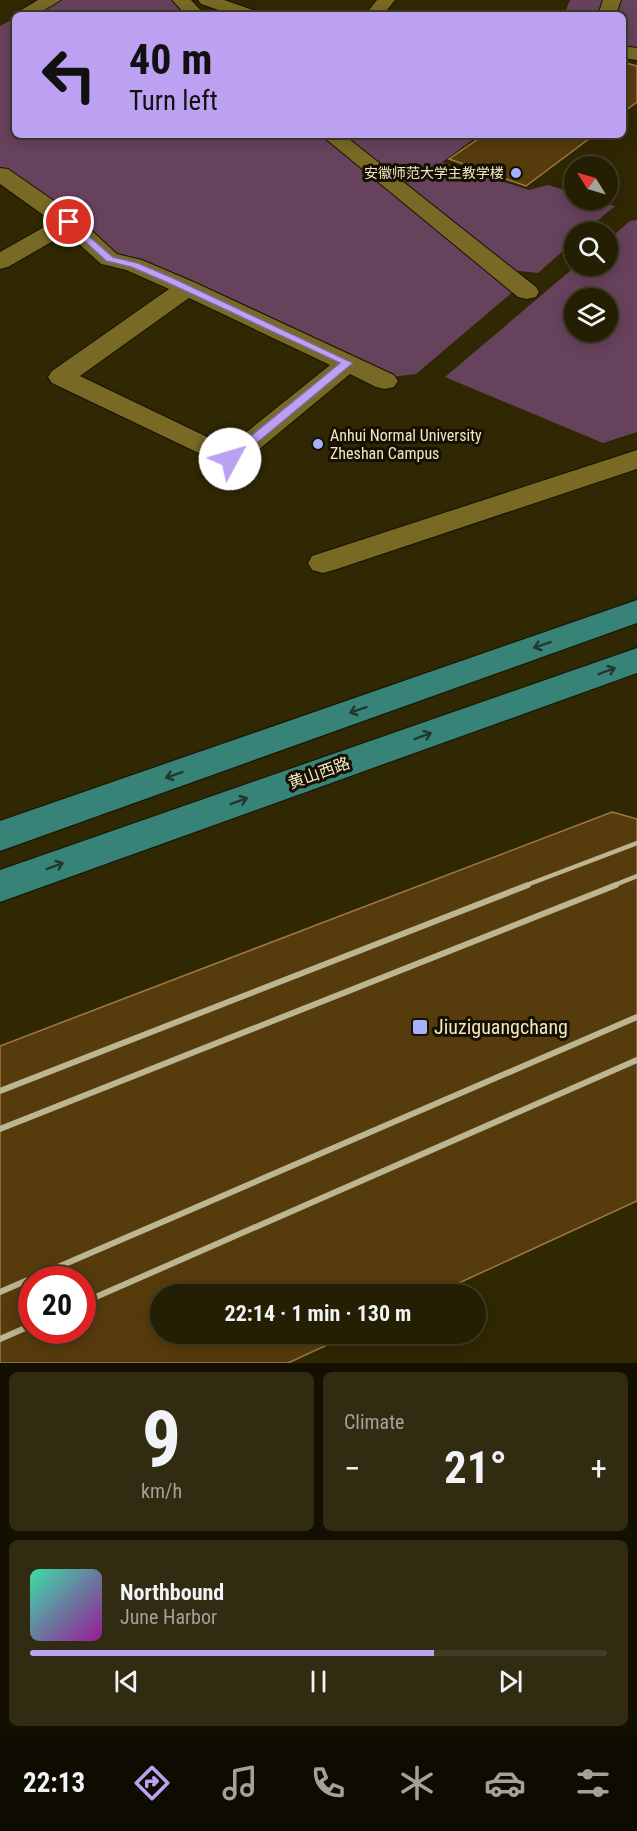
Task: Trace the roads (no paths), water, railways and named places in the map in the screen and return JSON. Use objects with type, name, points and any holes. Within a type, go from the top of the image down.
[{"type":"main road","points":[[0,836],[637,611]]},
{"type":"main road","name":"黄山西路","points":[[0,886],[637,660]]},
{"type":"lane","points":[[6,0],[16,12]]},
{"type":"lane","points":[[28,12],[52,0]]},
{"type":"lane","points":[[181,0],[193,12]]},
{"type":"lane","points":[[207,0],[241,12]]},
{"type":"lane","points":[[376,12],[386,0]]},
{"type":"lane","points":[[335,138],[536,289],[360,138]]},
{"type":"lane","points":[[0,174],[69,222],[110,259],[134,265],[187,288],[385,381]]},
{"type":"lane","points":[[0,262],[69,222]]},
{"type":"lane","points":[[187,288],[61,377],[230,459],[348,363]]},
{"type":"lane","points":[[323,563],[637,459]]},
{"type":"railway","points":[[524,886],[637,843]]},
{"type":"railway","points":[[612,886],[637,876]]},
{"type":"railway","points":[[0,1091],[528,885]]},
{"type":"railway","points":[[0,1129],[616,885]]},
{"type":"railway","points":[[0,1292],[637,1017]]},
{"type":"railway","points":[[96,1297],[637,1060]]},
{"type":"railway","points":[[0,1339],[18,1331]]},
{"type":"place","name":"安徽师范大学主教学楼","points":[[516,173]]},
{"type":"place","name":"Anhui Normal University Zheshan Campus","points":[[318,444]]},
{"type":"place","name":"Jiuziguangchang","points":[[420,1027]]}]
